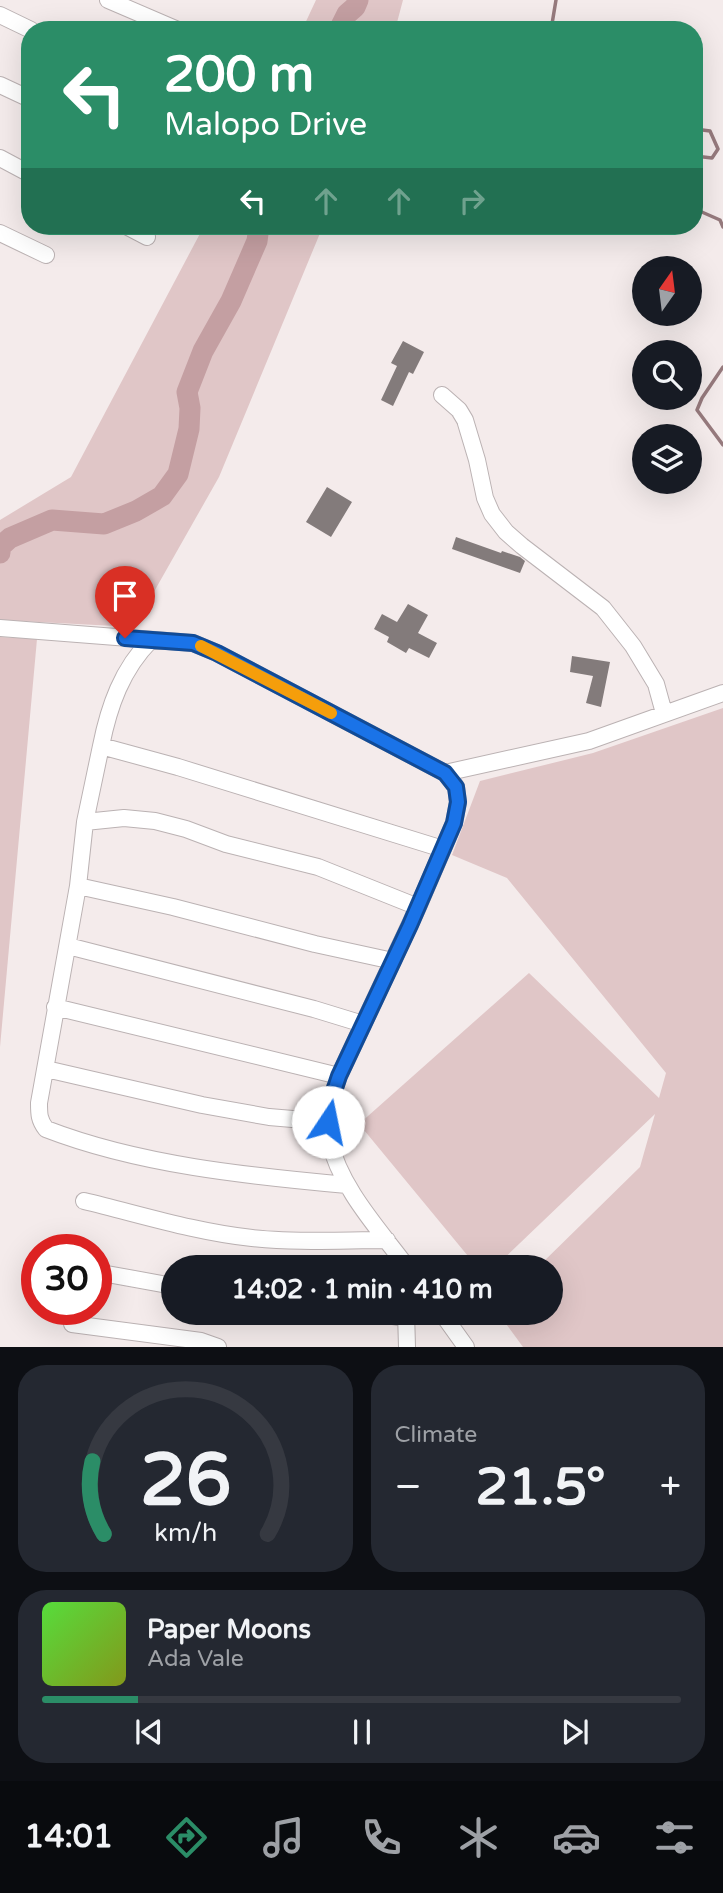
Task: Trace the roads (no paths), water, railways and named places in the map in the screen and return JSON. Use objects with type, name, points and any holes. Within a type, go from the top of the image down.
[{"type":"street","points":[[108,0],[157,21]]},
{"type":"street","points":[[0,15],[21,25]]},
{"type":"street","points":[[0,85],[21,95]]},
{"type":"street","points":[[0,158],[21,169]]},
{"type":"street","points":[[0,233],[46,255]]},
{"type":"street","points":[[143,235],[147,237]]},
{"type":"street","points":[[442,395],[459,410],[465,420],[485,498],[492,514],[522,546],[603,608],[633,646],[656,684],[664,713]]},
{"type":"street","points":[[0,628],[193,643],[217,653],[445,773],[456,787],[458,802],[454,823],[339,1076],[328,1122],[328,1138],[347,1185],[397,1255]]},
{"type":"street","points":[[151,639],[140,650],[117,688],[109,710],[85,822],[78,886],[39,1102],[41,1122],[47,1129],[62,1135],[117,1151],[270,1178],[347,1185]]},
{"type":"street","points":[[445,773],[589,741],[723,693]]},
{"type":"street","points":[[101,746],[443,849]]},
{"type":"street","points":[[85,822],[124,818],[155,821],[226,844],[318,867],[418,907]]},
{"type":"street","points":[[78,886],[393,961]]},
{"type":"street","points":[[68,946],[363,1024]]},
{"type":"street","points":[[55,1007],[339,1076]]},
{"type":"street","points":[[46,1069],[202,1105],[328,1122]]},
{"type":"street","points":[[84,1201],[208,1232],[254,1238],[387,1240]]},
{"type":"street","points":[[112,1275],[161,1284]]},
{"type":"street","points":[[80,1325],[201,1341],[218,1347]]},
{"type":"street","points":[[406,1325],[407,1347]]},
{"type":"street","points":[[450,1325],[466,1347]]},
{"type":"waterway","points":[[344,21],[358,0]]},
{"type":"waterway","points":[[552,21],[556,0]]},
{"type":"waterway","points":[[703,130],[710,131],[718,149],[712,158],[703,157]]},
{"type":"waterway","points":[[703,213],[720,220],[723,227]]},
{"type":"waterway","points":[[0,553],[0,547],[10,538],[52,520],[104,524],[136,511],[162,496],[178,474],[189,429],[190,408],[187,392],[203,351],[231,301],[258,235]]},
{"type":"waterway","points":[[723,367],[697,410],[723,445]]}]
